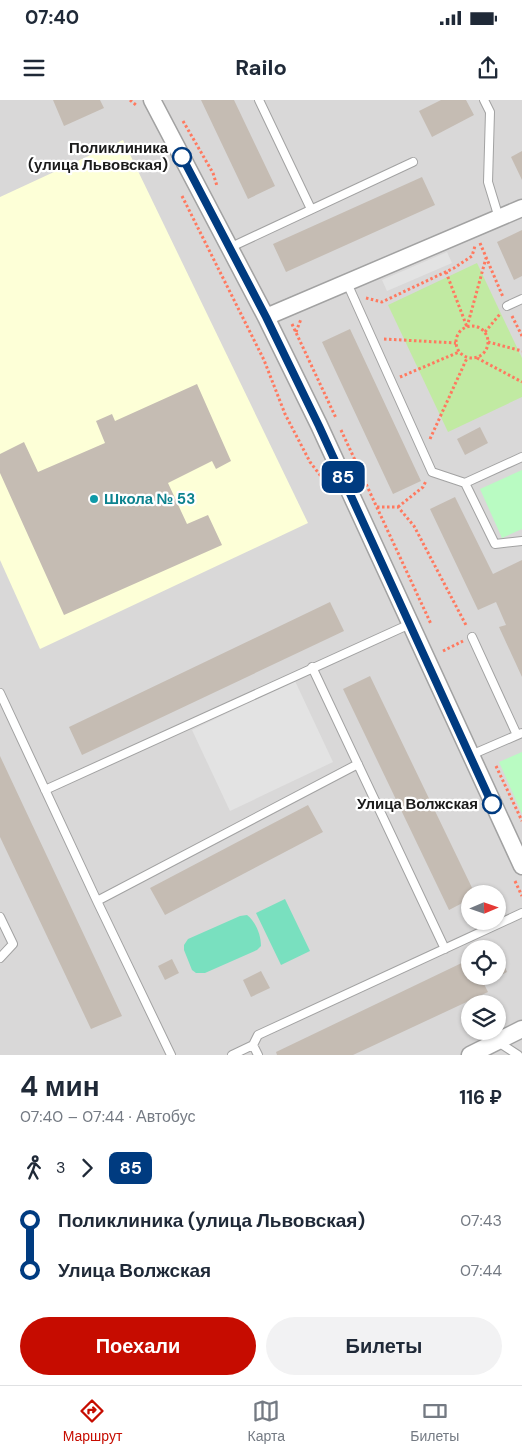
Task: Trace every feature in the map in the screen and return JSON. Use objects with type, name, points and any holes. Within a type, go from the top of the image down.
[{"type":"street","points":[[152,100],[266,317],[319,426],[522,866]]},
{"type":"street","points":[[266,317],[349,289],[522,208]]},
{"type":"street","points":[[470,1055],[522,1030]]},
{"type":"lane","points":[[259,100],[312,209]]},
{"type":"lane","points":[[484,100],[490,112],[488,182],[499,218]]},
{"type":"lane","points":[[229,248],[413,162]]},
{"type":"lane","points":[[349,289],[432,472],[465,483],[522,457]]},
{"type":"lane","points":[[507,306],[522,299]]},
{"type":"lane","points":[[465,483],[495,544],[522,541]]},
{"type":"lane","points":[[45,790],[410,624]]},
{"type":"lane","points":[[470,756],[519,734],[472,637]]},
{"type":"lane","points":[[312,668],[445,949]]},
{"type":"lane","points":[[0,693],[96,901],[171,1055]]},
{"type":"lane","points":[[96,901],[358,764]]},
{"type":"lane","points":[[232,1055],[253,1045],[258,1035],[522,913]]},
{"type":"lane","points":[[0,917],[13,944],[0,958]]},
{"type":"lane","points":[[498,1042],[518,1055]]},
{"type":"lane","points":[[253,1045],[258,1055]]},
{"type":"path","points":[[130,100],[135,103],[140,112]]},
{"type":"path","points":[[180,192],[264,360]]},
{"type":"path","points":[[349,289],[382,302],[446,272],[472,256],[478,238],[522,336]]},
{"type":"path","points":[[467,327],[486,258]]},
{"type":"path","points":[[446,272],[467,327]]},
{"type":"path","points":[[485,332],[507,306]]},
{"type":"path","points":[[296,332],[302,318]]},
{"type":"path","points":[[477,358],[485,352],[488,342],[485,332],[477,327],[467,327],[459,333],[456,342],[459,352],[467,358],[477,358],[522,382]]},
{"type":"path","points":[[371,338],[456,342]]},
{"type":"path","points":[[488,342],[522,351]]},
{"type":"path","points":[[301,343],[337,420]]},
{"type":"path","points":[[390,380],[459,352]]},
{"type":"path","points":[[424,454],[467,358]]},
{"type":"path","points":[[341,429],[435,633]]},
{"type":"path","points":[[377,507],[398,507],[422,487],[432,472]]},
{"type":"path","points":[[398,507],[414,526],[472,637],[443,651],[447,660]]},
{"type":"path","points":[[488,748],[522,821]]},
{"type":"shaded area","points":[[0,100],[522,100],[522,1055],[0,1055]]},
{"type":"shaded area","points":[[123,140],[308,523],[40,649],[0,560],[0,197]]},
{"type":"shaded area","points":[[447,252],[452,263],[387,291],[382,280]]},
{"type":"shaded area","points":[[295,681],[333,762],[230,811],[192,730]]},
{"type":"green space","points":[[477,263],[522,358],[522,397],[448,432],[388,305]]},
{"type":"green space","points":[[522,470],[522,529],[502,538],[480,489]]},
{"type":"green space","points":[[522,752],[522,814],[499,762]]},
{"type":"green space","points":[[285,899],[310,951],[281,965],[256,913]]},
{"type":"green space","points":[[247,915],[253,921],[259,933],[261,946],[257,950],[205,973],[196,973],[192,970],[184,950],[184,945],[188,939],[240,916]]},
{"type":"building","points":[[53,100],[100,100],[104,108],[64,126]]},
{"type":"building","points":[[201,100],[234,100],[275,186],[248,199]]},
{"type":"building","points":[[441,100],[466,100],[474,115],[432,137],[419,111]]},
{"type":"building","points":[[522,151],[522,180],[511,157]]},
{"type":"building","points":[[422,177],[435,205],[286,272],[273,244]]},
{"type":"building","points":[[522,230],[522,276],[514,280],[497,242]]},
{"type":"building","points":[[350,329],[421,481],[393,494],[322,342]]},
{"type":"building","name":"Школа № 53","points":[[197,384],[231,461],[216,469],[212,461],[168,483],[187,524],[208,515],[222,545],[64,615],[0,473],[0,454],[24,442],[38,472],[105,443],[96,421],[112,414],[115,421]]},
{"type":"building","points":[[480,427],[488,443],[465,455],[457,439]]},
{"type":"building","points":[[455,497],[493,574],[522,560],[522,677],[499,627],[506,625],[496,602],[478,610],[430,509]]},
{"type":"building","points":[[330,602],[344,631],[82,755],[69,727]]},
{"type":"building","points":[[370,676],[471,885],[461,885],[461,904],[449,910],[343,689]]},
{"type":"building","points":[[0,756],[122,1016],[91,1029],[0,837]]},
{"type":"building","points":[[308,805],[323,832],[165,915],[150,888]]},
{"type":"building","points":[[172,959],[179,973],[165,980],[158,966]]},
{"type":"building","points":[[461,963],[461,985],[484,985],[488,992],[482,995],[461,995],[461,1005],[353,1055],[277,1055],[276,1052]]},
{"type":"building","points":[[261,971],[270,988],[251,997],[243,980]]},
{"type":"bus line","name":"85","points":[[182,157],[266,317],[319,426],[492,804]]},
{"type":"place","name":"Поликлиника (улица Львовская)","points":[[182,157]]},
{"type":"place","name":"Школа № 53","points":[[94,499]]},
{"type":"place","name":"Улица Волжская","points":[[492,804]]}]
